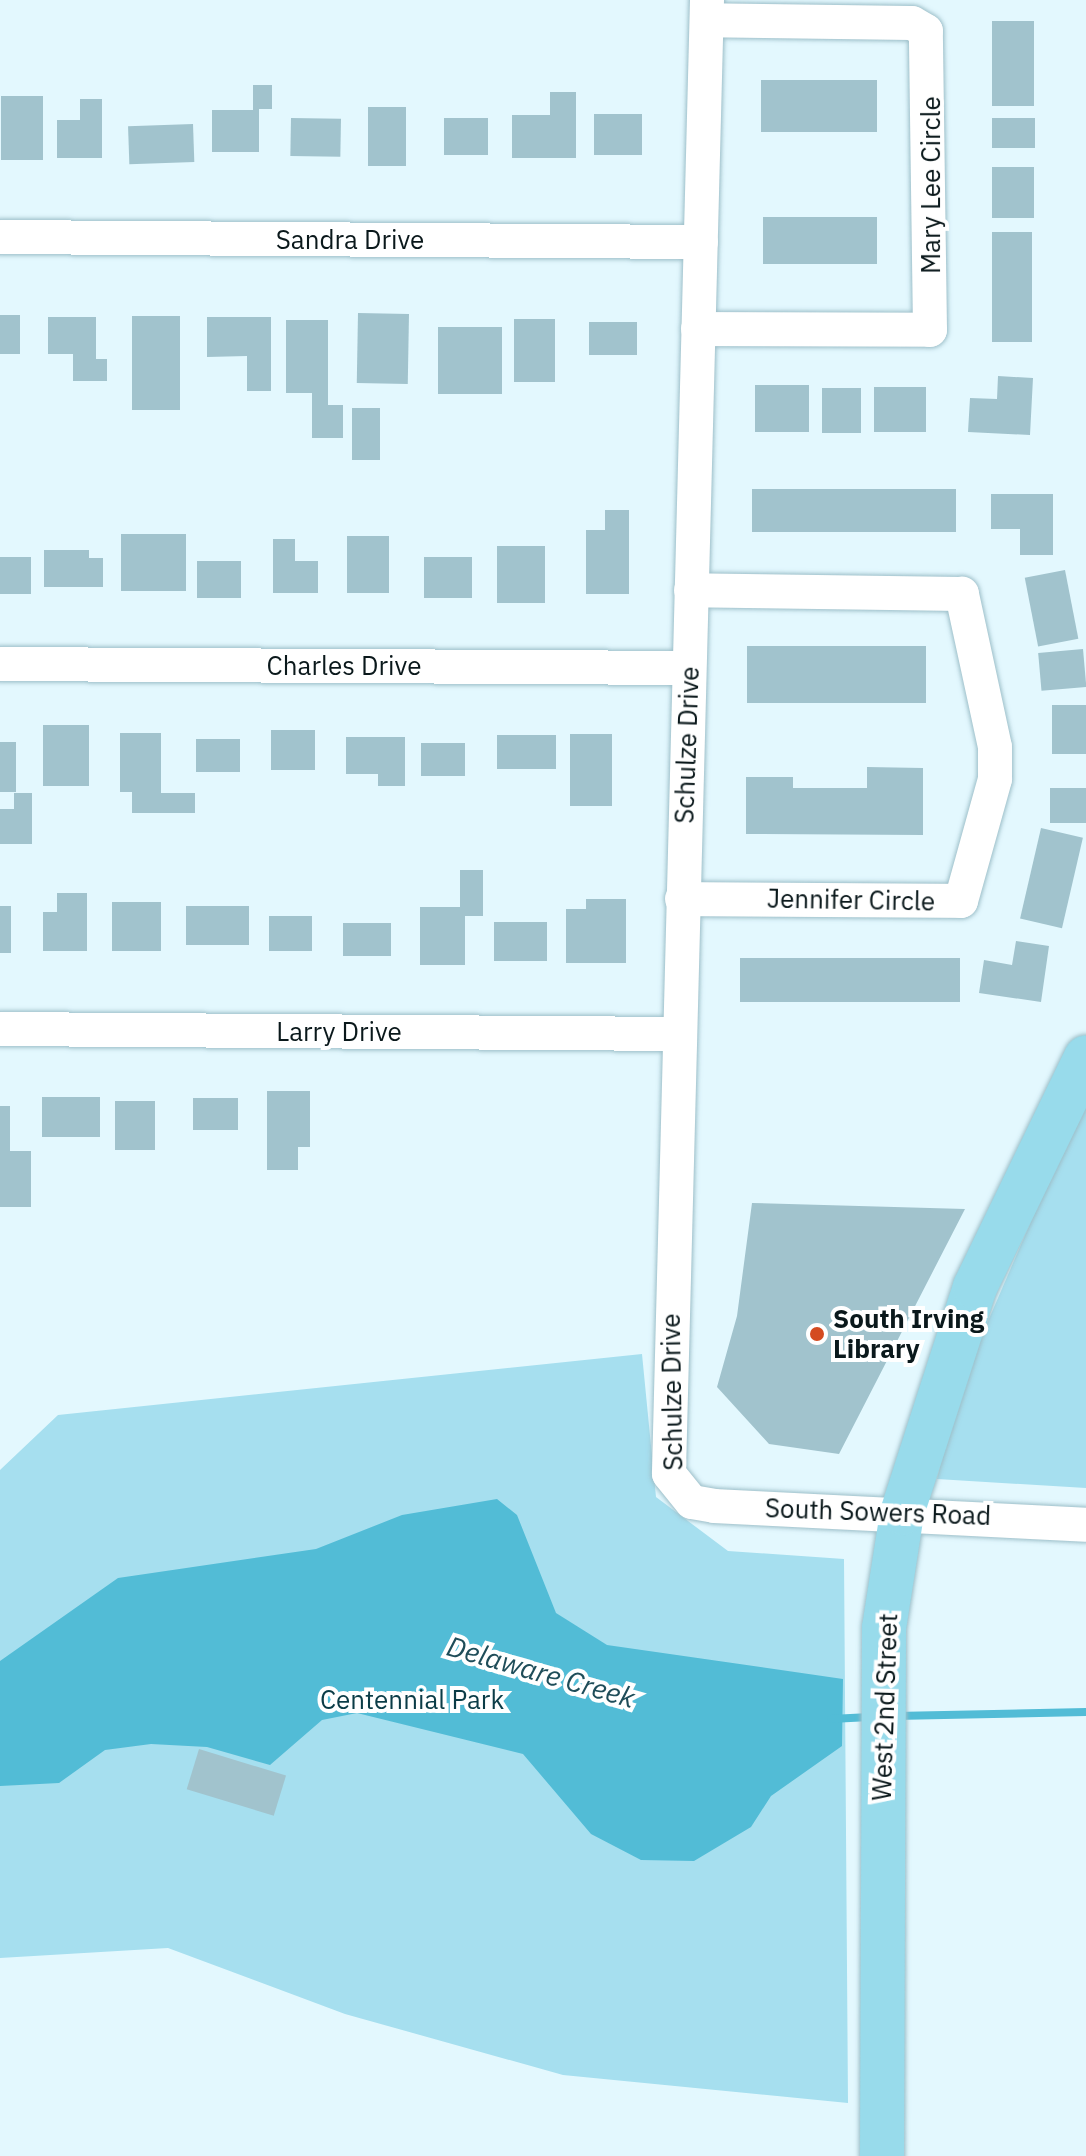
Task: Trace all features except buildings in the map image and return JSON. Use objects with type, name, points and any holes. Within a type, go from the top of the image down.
[{"type":"main road","name":"West 2nd Street","points":[[882,2156],[884,1628],[902,1513],[975,1287],[1086,1057]]},
{"type":"street","name":"Schulze Drive","points":[[675,1488],[667,1453],[707,10]]},
{"type":"street","name":"Mary Lee Circle","points":[[698,329],[930,330],[926,31],[912,23],[707,10]]},
{"type":"street","name":"Sandra Drive","points":[[0,237],[701,242]]},
{"type":"street","name":"Jennifer Circle","points":[[682,899],[961,901],[995,779],[995,747],[962,594],[691,590]]},
{"type":"street","name":"Charles Drive","points":[[0,664],[689,668]]},
{"type":"street","name":"Larry Drive","points":[[0,1029],[678,1034]]},
{"type":"street","name":"South Sowers Road","points":[[675,1488],[714,1506],[902,1513],[1086,1525]]},
{"type":"green space","points":[[1086,1094],[1086,1488],[937,1479],[960,1386]]},
{"type":"green space","name":"Centennial Park","points":[[642,1354],[656,1497],[728,1551],[844,1559],[848,2103],[563,2075],[345,2014],[168,1948],[0,1958],[0,1470],[58,1415]]},
{"type":"water","points":[[497,1499],[517,1515],[556,1613],[607,1645],[843,1679],[842,1746],[771,1796],[751,1827],[694,1861],[641,1860],[591,1834],[523,1754],[357,1713],[322,1720],[270,1765],[207,1747],[151,1744],[105,1750],[59,1783],[0,1786],[0,1661],[118,1578],[316,1549],[402,1515]]},
{"type":"waterway","name":"Delaware Creek","points":[[895,1716],[1086,1712]]},
{"type":"waterway","name":"Delaware Creek","points":[[831,1719],[870,1717]]},
{"type":"place","name":"South Irving Library","points":[[817,1334]]}]
